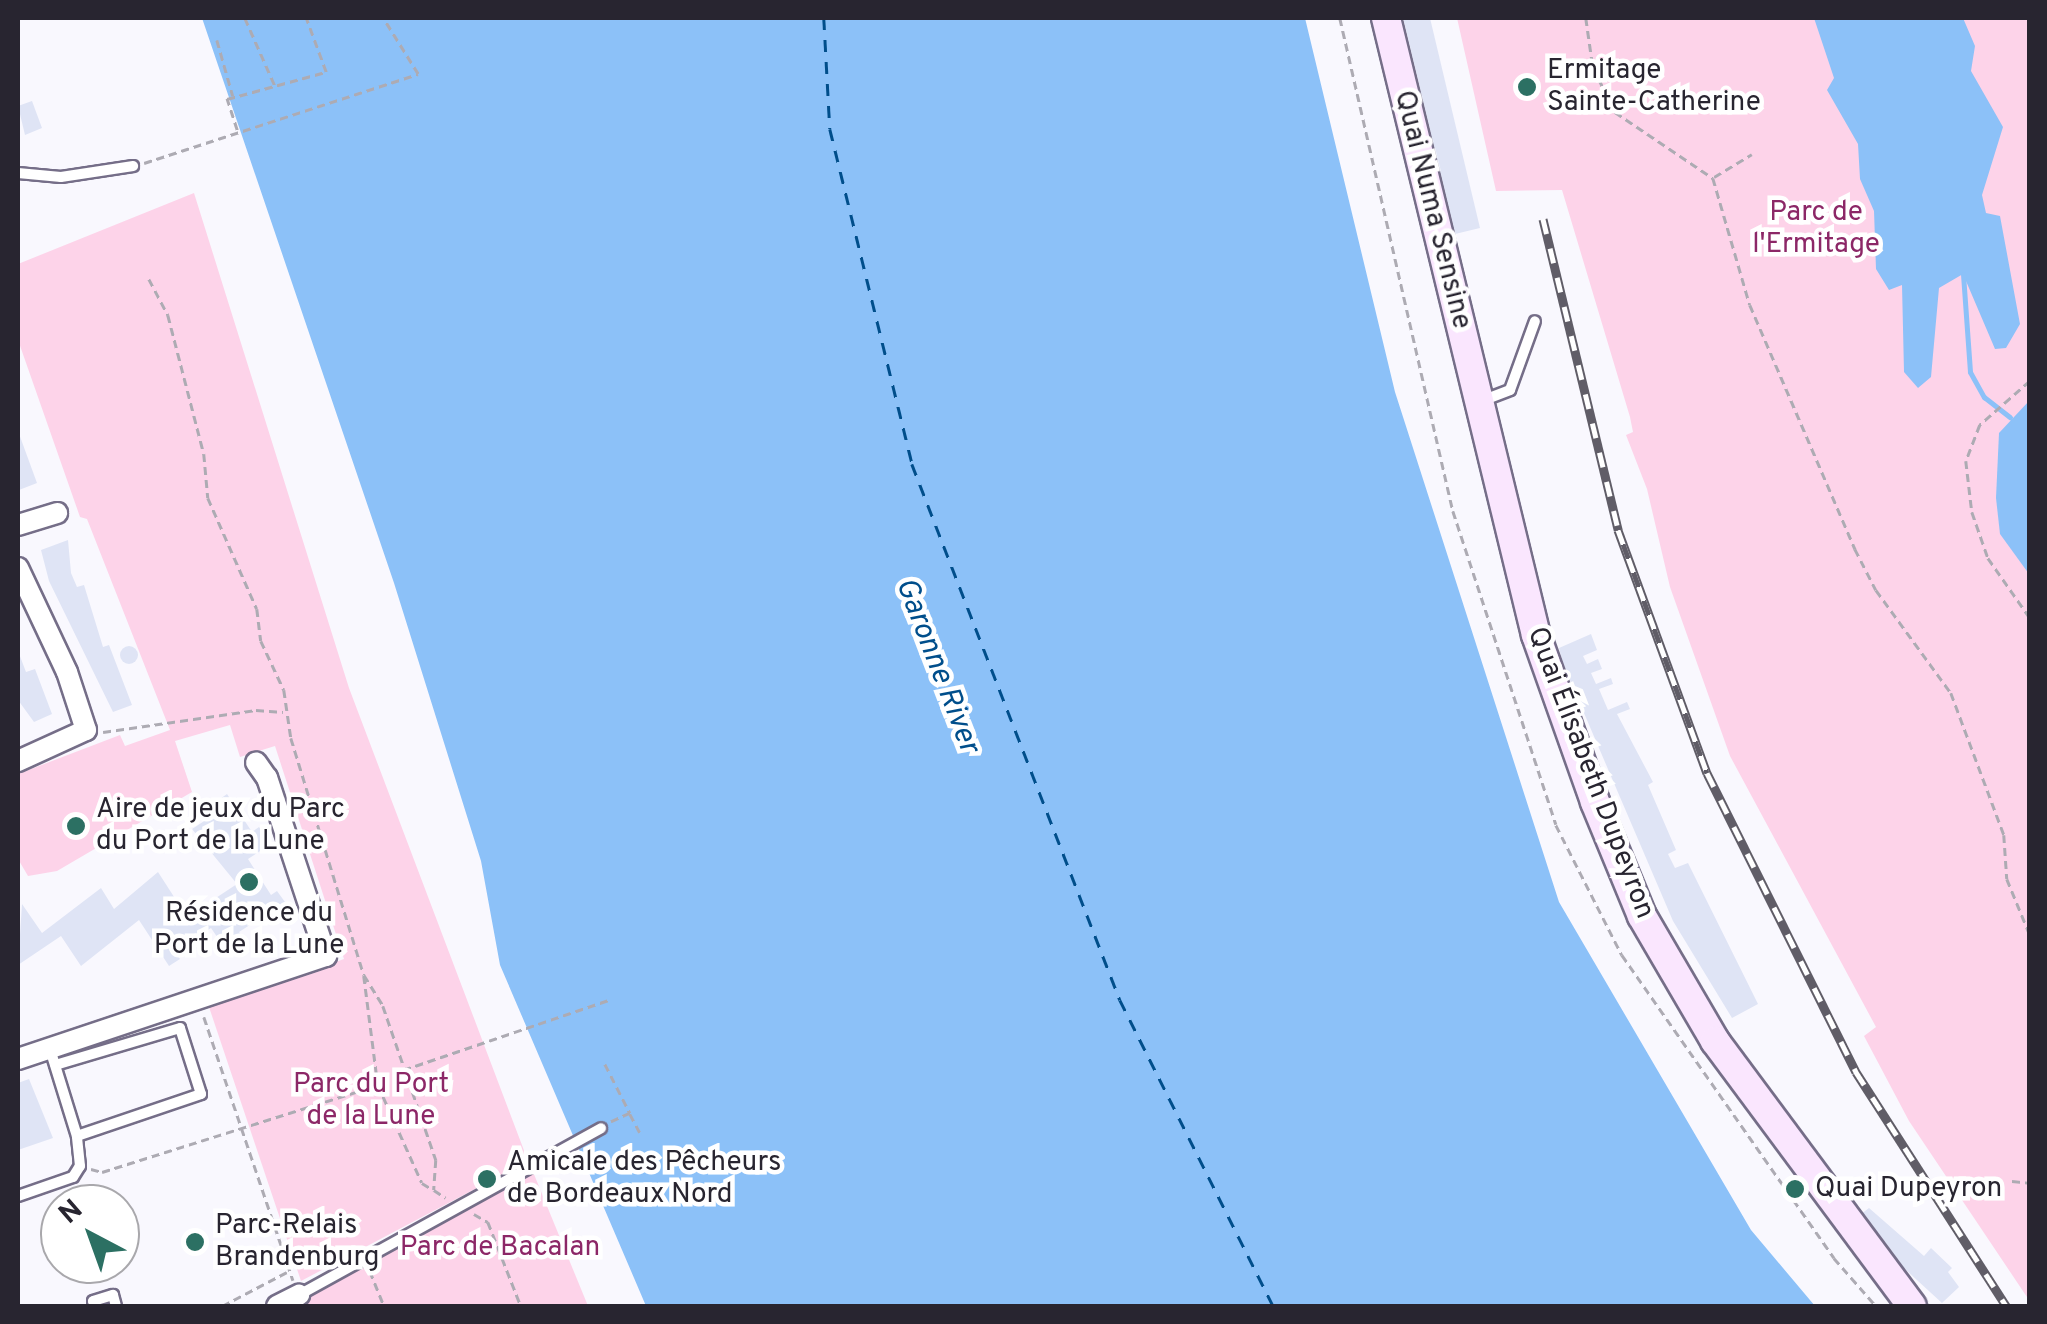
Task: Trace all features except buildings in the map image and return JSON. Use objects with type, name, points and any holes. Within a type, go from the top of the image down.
[{"type":"main road","name":"Quai Numa Sensine","points":[[1386,18],[1478,402]]},
{"type":"main road","name":"Quai Élisabeth Dupeyron","points":[[1478,402],[1536,635],[1642,916],[1724,1055],[1912,1306]]},
{"type":"street","points":[[18,524],[57,513]]},
{"type":"street","points":[[18,568],[67,672],[86,730],[18,761]]},
{"type":"street","points":[[18,1059],[52,1057],[326,956],[268,778],[256,762]]},
{"type":"street","points":[[277,1306],[300,1294]]},
{"type":"lane","points":[[18,173],[61,177],[133,166]]},
{"type":"lane","points":[[1478,402],[1510,390],[1534,321]]},
{"type":"lane","points":[[18,1196],[60,1183],[80,1166],[77,1136],[52,1057],[184,1031],[201,1094],[77,1136]]},
{"type":"lane","points":[[300,1294],[600,1128]]},
{"type":"lane","points":[[94,1304],[114,1301]]},
{"type":"path","points":[[245,18],[276,89]]},
{"type":"path","points":[[238,133],[227,98],[276,89],[326,72],[306,18]]},
{"type":"path","points":[[133,166],[418,74],[384,18]]},
{"type":"path","points":[[1340,18],[1453,511],[1556,825],[1622,955],[1834,1258],[1876,1306]]},
{"type":"path","points":[[1586,18],[1593,67],[1615,112],[1713,178],[1750,305],[1854,549],[1876,590],[1951,693],[2004,835],[2007,879],[2030,936]]},
{"type":"path","points":[[218,40],[233,97]]},
{"type":"path","points":[[1713,178],[1752,154]]},
{"type":"path","points":[[148,279],[172,333],[204,454],[208,498],[258,609],[261,641],[284,690],[284,712],[364,974],[378,1086],[422,1183],[488,1222],[521,1306]]},
{"type":"path","points":[[2030,380],[1974,436],[1966,462],[1972,512],[1988,558],[2030,618]]},
{"type":"path","points":[[86,730],[284,712]]},
{"type":"path","points":[[364,974],[383,1006],[436,1160],[434,1190]]},
{"type":"path","points":[[198,1000],[300,1294]]},
{"type":"path","points":[[403,1070],[609,1000]]},
{"type":"path","points":[[605,1064],[640,1133]]},
{"type":"path","points":[[80,1166],[102,1172],[378,1086]]},
{"type":"path","points":[[600,1128],[630,1113]]},
{"type":"path","points":[[2012,1182],[2030,1183]]},
{"type":"path","points":[[365,1260],[384,1306]]},
{"type":"path","points":[[222,1306],[289,1271]]},
{"type":"green space","name":"Parc de l'Ermitage","points":[[1457,18],[2029,18],[2029,1300],[1909,1121],[1864,1036],[1876,1027],[1730,756],[1670,587],[1647,489],[1626,435],[1633,432],[1630,417],[1562,190],[1496,191]]},
{"type":"green space","name":"Parc du Port de la Lune","points":[[194,193],[349,688],[528,1161],[301,1281],[209,1007],[344,959],[275,746],[240,757],[230,725],[175,741],[192,792],[57,871],[28,876],[18,859],[18,774],[120,735],[125,746],[170,730],[87,519],[80,517],[18,340],[18,264]]},
{"type":"green space","name":"Parc de Bacalan","points":[[531,1167],[588,1306],[264,1306]]},
{"type":"water","name":"Garonne River","points":[[202,18],[1305,18],[1395,392],[1559,902],[1751,1230],[1815,1306],[646,1306],[500,965],[481,861],[394,583]]},
{"type":"water","points":[[1814,18],[1963,18],[1975,46],[1971,71],[2003,127],[1982,195],[1986,213],[2000,216],[2020,324],[2006,348],[1995,349],[1963,274],[1939,288],[1931,377],[1918,388],[1904,372],[1902,285],[1889,290],[1876,269],[1874,211],[1860,179],[1858,144],[1827,90],[1834,78]]},
{"type":"water","points":[[2029,401],[2029,574],[2000,534],[1996,498],[1999,433]]},
{"type":"waterway","points":[[1963,274],[1970,372],[1984,397],[2010,417]]},
{"type":"ferry route","points":[[824,18],[830,129],[912,464],[1120,1000],[1273,1306]]},
{"type":"railway","points":[[1543,219],[1618,530],[1707,773],[1856,1072],[2006,1306]]},
{"type":"place","name":"Ermitage Sainte-Catherine","points":[[1527,87]]},
{"type":"place","name":"Aire de jeux du Parc du Port de la Lune","points":[[76,826]]},
{"type":"place","name":"Résidence du Port de la Lune","points":[[249,882]]},
{"type":"place","name":"Amicale des Pêcheurs de Bordeaux Nord","points":[[487,1179]]},
{"type":"place","name":"Quai Dupeyron","points":[[1795,1189]]},
{"type":"place","name":"Parc-Relais Brandenburg","points":[[195,1242]]}]
